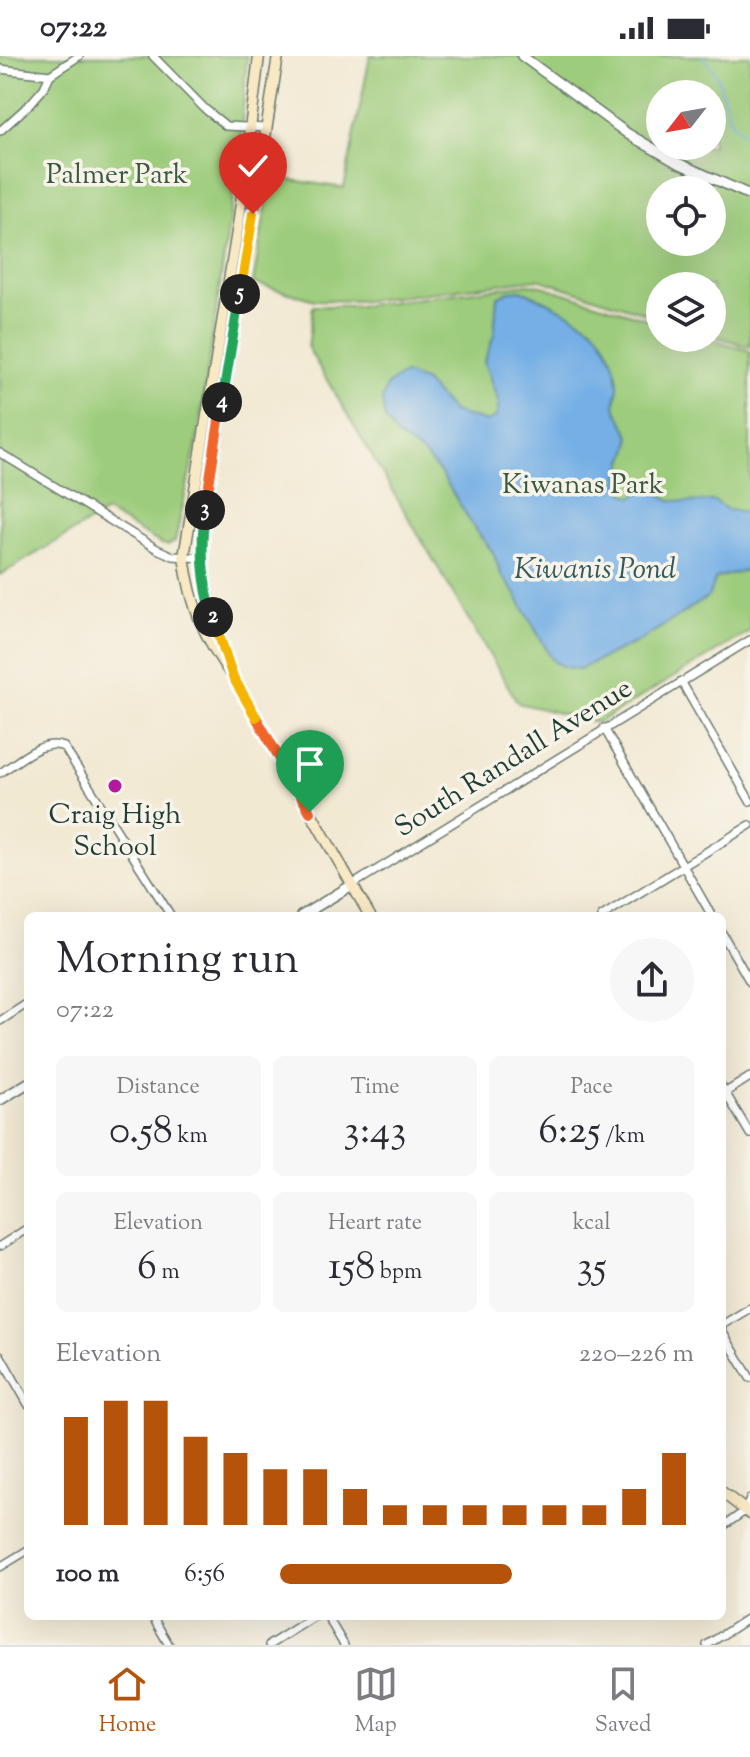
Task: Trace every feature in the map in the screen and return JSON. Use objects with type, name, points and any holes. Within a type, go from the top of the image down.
[{"type":"main road","points":[[259,56],[239,219],[184,557],[187,583],[208,641],[233,677],[368,912]]},
{"type":"main road","points":[[233,677],[212,613],[202,558],[205,511],[278,56]]},
{"type":"main road","points":[[726,1495],[748,1512]]},
{"type":"street","points":[[0,131],[30,104],[44,88],[50,75],[79,56]]},
{"type":"street","points":[[153,56],[226,126],[267,128]]},
{"type":"street","points":[[522,56],[628,134],[678,163],[750,195]]},
{"type":"street","points":[[0,69],[50,75]]},
{"type":"street","points":[[0,453],[157,549],[184,557],[202,558]]},
{"type":"street","name":"South Randall Avenue","points":[[308,912],[750,640]]},
{"type":"street","points":[[681,681],[750,801]]},
{"type":"street","points":[[604,728],[710,912]]},
{"type":"street","points":[[0,773],[42,747],[53,744],[64,747],[168,912]]},
{"type":"street","points":[[609,912],[750,825]]},
{"type":"street","points":[[726,940],[750,982]]},
{"type":"street","points":[[0,1021],[24,1006]]},
{"type":"street","points":[[726,1089],[750,1077]]},
{"type":"street","points":[[0,1100],[24,1085]]},
{"type":"street","points":[[726,1093],[750,1134]]},
{"type":"street","points":[[0,1246],[24,1231]]},
{"type":"street","points":[[726,1323],[750,1308]]},
{"type":"street","points":[[726,1338],[750,1378]]},
{"type":"street","points":[[0,1355],[24,1397]]},
{"type":"street","points":[[726,1525],[748,1512],[750,1499]]},
{"type":"street","points":[[0,1567],[24,1552]]},
{"type":"street","points":[[707,1645],[750,1617]]},
{"type":"street","points":[[154,1620],[169,1645]]},
{"type":"street","points":[[269,1645],[309,1620]]},
{"type":"street","points":[[329,1620],[344,1645]]},
{"type":"green space","name":"Palmer Park","points":[[0,56],[247,56],[240,148],[197,441],[175,541],[162,544],[106,512],[0,575]]},
{"type":"green space","points":[[370,56],[750,56],[750,347],[726,339],[726,272],[646,272],[646,314],[538,279],[365,301],[315,300],[253,283],[271,177],[344,188]]},
{"type":"green space","name":"Kiwanas Park","points":[[529,284],[646,319],[646,352],[726,352],[726,344],[750,351],[750,631],[598,723],[518,703],[308,348],[313,306],[360,306]]},
{"type":"water","name":"Kiwanis Pond","points":[[521,290],[592,327],[608,350],[617,378],[616,409],[630,438],[620,479],[624,492],[632,497],[646,490],[654,491],[670,500],[714,501],[728,510],[750,512],[750,569],[716,578],[708,597],[641,640],[580,669],[564,667],[553,661],[501,574],[493,552],[476,531],[440,472],[422,453],[397,436],[385,419],[382,400],[387,385],[404,374],[424,381],[453,412],[487,422],[496,417],[499,404],[484,362],[494,335],[497,297]]},
{"type":"waterway","points":[[703,56],[716,73],[731,122],[750,140]]},
{"type":"place","name":"Craig High School","points":[[115,786]]},
{"type":"route","points":[[253,214],[202,532],[203,574],[233,677],[310,812]]}]
